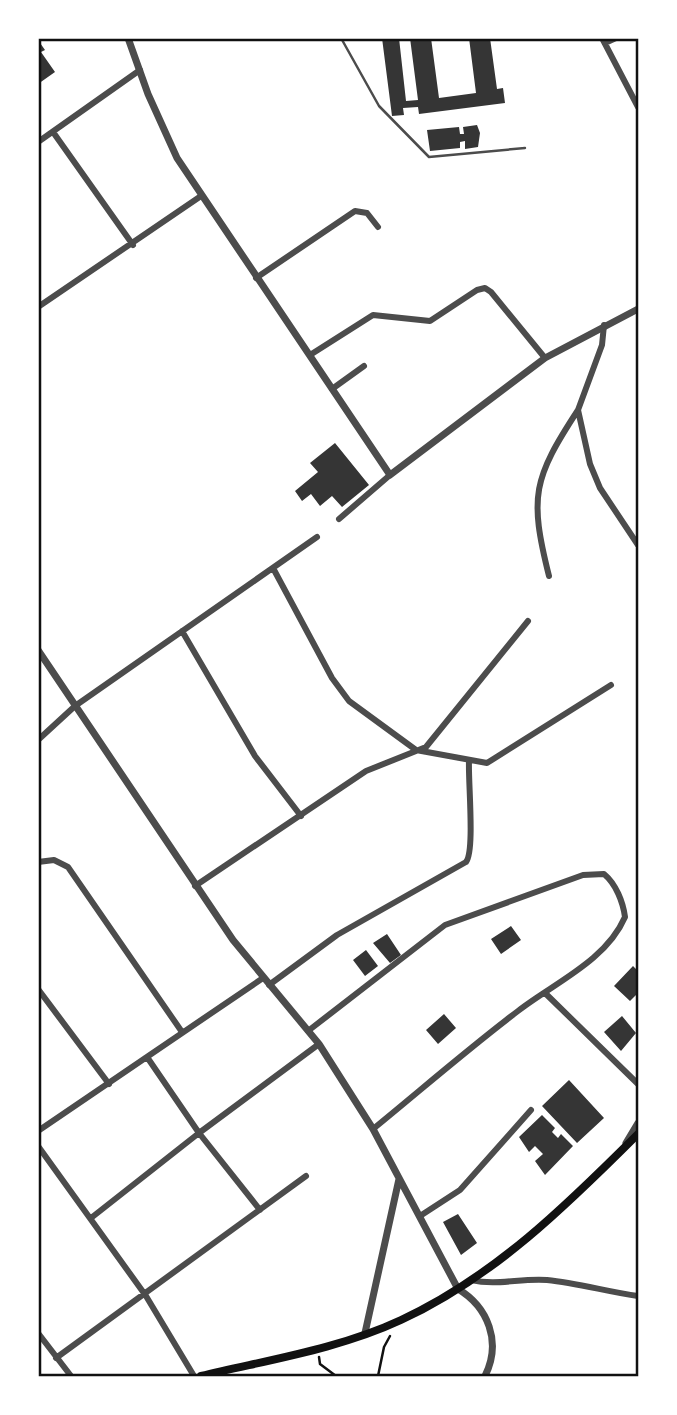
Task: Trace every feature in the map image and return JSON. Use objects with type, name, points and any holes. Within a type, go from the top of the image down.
[{"type":"main road","points":[[201,1377],[221,1374],[365,1333],[399,1321],[458,1289],[571,1203],[639,1134]]},
{"type":"street","points":[[128,38],[165,133],[201,196],[390,475]]},
{"type":"street","points":[[616,38],[603,41],[639,107]]},
{"type":"street","points":[[38,142],[139,70]]},
{"type":"street","points":[[53,132],[133,245]]},
{"type":"street","points":[[38,307],[133,245],[201,196]]},
{"type":"street","points":[[256,278],[355,211],[367,213],[378,227]]},
{"type":"street","points":[[310,355],[366,317],[384,314],[430,321],[477,290],[485,288],[545,358]]},
{"type":"street","points":[[340,519],[390,475],[545,358],[639,309]]},
{"type":"street","points":[[549,576],[536,525],[538,490],[549,456],[578,410],[598,356],[604,325]]},
{"type":"street","points":[[332,389],[364,366]]},
{"type":"street","points":[[578,410],[590,464],[600,488],[639,545]]},
{"type":"street","points":[[38,740],[75,706],[317,537]]},
{"type":"street","points":[[273,568],[342,693],[416,750],[469,761],[490,762],[611,685]]},
{"type":"street","points":[[195,886],[366,771],[426,747],[528,621]]},
{"type":"street","points":[[182,631],[255,756],[301,816]]},
{"type":"street","points":[[38,650],[195,886],[263,978],[319,1044],[373,1129],[458,1289],[474,1299],[488,1319],[491,1353],[485,1377]]},
{"type":"street","points":[[38,726],[45,735]]},
{"type":"street","points":[[269,985],[337,935],[466,862],[472,846],[468,795],[469,761]]},
{"type":"street","points":[[38,862],[54,860],[68,867],[182,1032]]},
{"type":"street","points":[[308,1031],[457,919],[583,875],[604,874],[624,905],[625,917],[621,927],[582,967],[520,1009],[373,1129]]},
{"type":"street","points":[[38,1131],[263,978]]},
{"type":"street","points":[[38,989],[109,1084]]},
{"type":"street","points":[[545,993],[639,1083]]},
{"type":"street","points":[[91,1219],[199,1133],[319,1044]]},
{"type":"street","points":[[147,1057],[199,1133],[260,1210]]},
{"type":"street","points":[[420,1216],[460,1190],[531,1110]]},
{"type":"street","points":[[623,1149],[639,1123]]},
{"type":"street","points":[[38,1146],[146,1296],[194,1377]]},
{"type":"street","points":[[57,1358],[146,1296],[306,1176]]},
{"type":"street","points":[[365,1333],[400,1179]]},
{"type":"street","points":[[471,1280],[498,1285],[546,1280],[635,1296],[639,1288]]},
{"type":"street","points":[[38,1333],[71,1377]]},
{"type":"street","points":[[243,1366],[245,1377]]},
{"type":"lane","points":[[341,38],[379,106],[429,158],[525,148]]},
{"type":"path","points":[[378,1377],[384,1347],[399,1321]]},
{"type":"path","points":[[318,1347],[320,1364],[336,1377]]},
{"type":"building","points":[[382,38],[399,38],[406,101],[418,100],[410,38],[431,38],[439,98],[476,93],[469,38],[490,38],[497,89],[503,88],[505,103],[419,114],[418,107],[403,108],[404,115],[392,116]]},
{"type":"building","points":[[38,40],[45,50],[41,52],[55,72],[38,84]]},
{"type":"building","points":[[477,125],[480,133],[478,147],[465,149],[465,141],[460,142],[460,148],[430,151],[427,130],[459,127],[460,134],[464,134],[463,127]]},
{"type":"building","points":[[335,443],[369,485],[342,507],[332,496],[320,506],[311,494],[302,501],[295,491],[318,472],[310,463]]},
{"type":"building","points":[[511,926],[521,940],[501,954],[491,939]]},
{"type":"building","points":[[387,934],[401,955],[390,963],[373,943]]},
{"type":"building","points":[[366,950],[378,966],[365,976],[353,960]]},
{"type":"building","points":[[633,966],[638,971],[638,993],[630,1001],[614,986]]},
{"type":"building","points":[[444,1014],[456,1028],[438,1044],[426,1030]]},
{"type":"building","points":[[622,1016],[636,1033],[621,1051],[604,1032]]},
{"type":"building","points":[[569,1080],[604,1118],[577,1143],[542,1106]]},
{"type":"building","points":[[542,1115],[555,1128],[552,1132],[558,1138],[561,1134],[573,1146],[545,1175],[535,1161],[543,1154],[535,1146],[529,1152],[519,1137]]},
{"type":"building","points":[[458,1214],[477,1243],[461,1255],[443,1222]]}]
